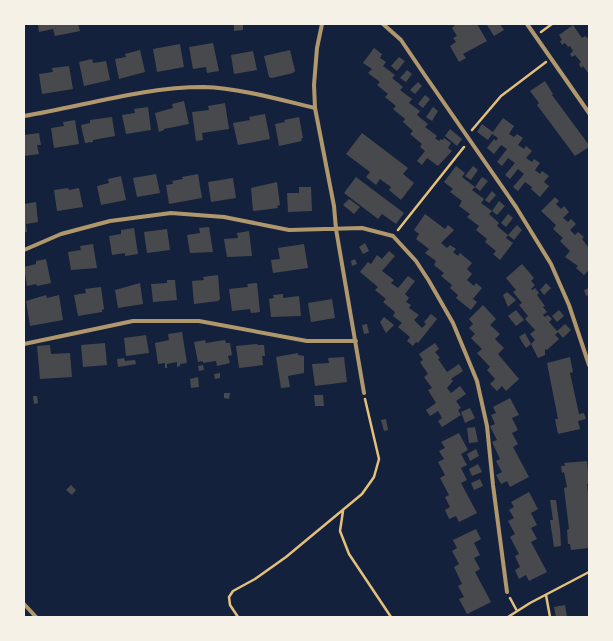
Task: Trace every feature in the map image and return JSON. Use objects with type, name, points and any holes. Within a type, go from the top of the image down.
[{"type":"street","points":[[322,24],[316,48],[314,85],[315,108],[334,206],[336,229],[364,393]]},
{"type":"street","points":[[383,24],[401,40],[516,207],[551,264],[569,305],[589,365]]},
{"type":"street","points":[[528,24],[589,113]]},
{"type":"street","points":[[24,116],[73,108],[118,95],[164,89],[206,87],[256,94],[315,108]]},
{"type":"street","points":[[24,250],[61,234],[110,221],[171,213],[224,217],[288,230],[362,228],[393,236],[416,261],[429,281],[453,323],[477,381],[487,426],[507,592]]},
{"type":"street","points":[[24,344],[133,321],[199,321],[307,341],[356,341]]},
{"type":"street","points":[[24,604],[36,617]]},
{"type":"path","points":[[535,35],[552,24]]},
{"type":"path","points":[[393,236],[466,145],[467,136],[501,96],[551,58]]},
{"type":"path","points":[[238,617],[230,605],[229,597],[233,591],[255,579],[286,557],[362,494],[374,477],[379,459],[364,393]]},
{"type":"path","points":[[343,510],[340,532],[350,554],[391,617]]},
{"type":"path","points":[[508,617],[589,572]]},
{"type":"path","points":[[507,592],[517,611]]},
{"type":"path","points":[[546,595],[550,617]]},
{"type":"building","points":[[38,24],[78,24],[80,31],[55,36],[53,29],[39,32]]},
{"type":"building","points":[[234,24],[243,24],[243,30],[234,31]]},
{"type":"building","points":[[456,24],[477,24],[487,41],[463,54],[466,58],[459,62],[450,46],[456,42],[453,38],[457,36],[452,28]]},
{"type":"building","points":[[500,24],[504,30],[494,36],[487,25]]},
{"type":"building","points":[[573,25],[582,38],[585,36],[589,39],[589,74],[583,66],[581,68],[579,64],[581,62],[575,55],[572,57],[570,54],[573,51],[570,46],[568,47],[565,43],[562,45],[560,41],[562,40],[559,35]]},
{"type":"building","points":[[213,43],[219,71],[207,73],[206,67],[193,69],[189,47]]},
{"type":"building","points":[[180,44],[184,67],[157,72],[153,49]]},
{"type":"building","points":[[374,48],[382,54],[380,58],[386,62],[383,66],[395,75],[392,78],[403,87],[400,90],[412,99],[409,103],[420,111],[417,115],[428,124],[425,127],[437,136],[435,138],[439,141],[441,139],[443,140],[444,138],[451,143],[448,148],[452,151],[438,166],[427,158],[422,165],[417,161],[425,151],[420,147],[422,144],[410,134],[413,131],[403,122],[405,119],[393,109],[396,106],[385,97],[388,94],[377,85],[380,82],[368,73],[372,69],[363,63]]},
{"type":"building","points":[[140,50],[145,72],[119,79],[115,59],[126,57],[125,54]]},
{"type":"building","points":[[290,50],[295,71],[293,73],[272,78],[269,77],[264,56]]},
{"type":"building","points":[[253,51],[257,70],[234,74],[231,55]]},
{"type":"building","points":[[399,57],[405,61],[397,71],[391,66]]},
{"type":"building","points":[[92,59],[93,63],[106,61],[110,80],[84,86],[79,62]]},
{"type":"building","points":[[69,66],[73,89],[42,94],[39,74],[53,72],[52,68]]},
{"type":"building","points":[[407,70],[412,74],[406,82],[400,78]]},
{"type":"building","points":[[545,81],[553,94],[552,95],[589,145],[589,147],[575,156],[537,105],[539,103],[530,91]]},
{"type":"building","points":[[418,82],[422,86],[415,94],[410,90]]},
{"type":"building","points":[[425,95],[430,99],[423,108],[418,104]]},
{"type":"building","points":[[184,101],[189,124],[164,129],[159,132],[155,113],[173,108],[172,104]]},
{"type":"building","points":[[225,103],[229,129],[202,133],[203,140],[196,141],[192,112],[209,110],[208,106]]},
{"type":"building","points":[[148,107],[151,130],[126,134],[122,115],[135,113],[134,109]]},
{"type":"building","points":[[433,107],[438,111],[432,121],[426,117]]},
{"type":"building","points":[[265,114],[270,139],[238,145],[233,123],[250,120],[249,117]]},
{"type":"building","points":[[112,117],[115,136],[85,143],[81,125],[90,123],[90,120]]},
{"type":"building","points":[[299,117],[303,138],[301,139],[302,141],[279,146],[275,124],[285,122],[284,120]]},
{"type":"building","points":[[503,118],[514,126],[509,134],[514,137],[517,134],[523,138],[518,145],[524,149],[526,146],[532,151],[526,158],[532,162],[534,159],[540,163],[535,170],[540,174],[542,171],[549,176],[544,182],[549,186],[540,197],[531,189],[532,187],[525,182],[518,191],[513,187],[524,174],[518,169],[510,179],[505,175],[515,163],[508,158],[502,166],[497,162],[507,149],[501,145],[494,154],[487,148],[494,139],[496,141],[498,138],[492,134],[488,140],[477,132],[482,124],[493,132]]},
{"type":"building","points":[[75,120],[79,144],[54,148],[51,128],[64,126],[63,122]]},
{"type":"building","points":[[450,129],[462,139],[457,146],[445,136]]},
{"type":"building","points":[[39,133],[41,145],[37,145],[39,154],[24,156],[24,135]]},
{"type":"building","points":[[362,133],[408,168],[403,174],[414,183],[401,200],[389,190],[391,187],[380,179],[376,185],[366,177],[370,172],[346,154]]},
{"type":"building","points":[[456,166],[465,173],[462,177],[475,187],[472,190],[484,199],[481,203],[492,211],[489,214],[499,223],[497,226],[508,235],[506,238],[513,243],[500,260],[493,254],[496,251],[485,242],[487,239],[476,230],[479,226],[467,217],[470,214],[459,206],[462,201],[450,192],[453,189],[444,182]]},
{"type":"building","points":[[473,166],[478,170],[471,180],[465,176]]},
{"type":"building","points":[[156,174],[160,193],[137,197],[133,178]]},
{"type":"building","points":[[198,174],[202,198],[169,204],[166,185],[173,184],[172,181],[183,179],[182,177]]},
{"type":"building","points":[[121,176],[126,200],[101,205],[97,186],[109,183],[108,179]]},
{"type":"building","points":[[356,177],[404,213],[396,224],[382,214],[378,219],[344,193]]},
{"type":"building","points":[[482,177],[488,181],[480,191],[475,187]]},
{"type":"building","points":[[233,178],[236,198],[211,202],[208,182]]},
{"type":"building","points":[[277,182],[280,205],[277,206],[278,208],[253,211],[251,188]]},
{"type":"building","points":[[299,187],[311,187],[312,211],[288,212],[287,193],[299,193]]},
{"type":"building","points":[[68,188],[69,190],[79,188],[83,207],[57,211],[54,190]]},
{"type":"building","points":[[492,191],[496,195],[489,203],[485,200]]},
{"type":"building","points":[[555,197],[559,201],[556,204],[561,209],[564,206],[569,212],[563,218],[568,222],[571,219],[576,224],[570,230],[575,235],[578,232],[584,237],[582,239],[589,248],[589,270],[584,275],[576,268],[578,266],[565,257],[570,251],[560,241],[563,238],[553,229],[556,225],[541,211]]},
{"type":"building","points":[[349,199],[360,207],[354,214],[343,205]]},
{"type":"building","points":[[499,201],[505,206],[497,215],[492,211]]},
{"type":"building","points":[[36,202],[38,222],[26,224],[27,232],[24,232],[24,204]]},
{"type":"building","points":[[425,214],[445,229],[448,225],[454,230],[441,243],[447,248],[450,245],[456,249],[453,252],[458,256],[460,253],[472,263],[467,269],[472,274],[467,280],[474,286],[476,283],[482,288],[473,299],[477,302],[471,310],[456,298],[458,295],[450,288],[452,285],[441,276],[444,273],[434,265],[436,261],[425,253],[429,249],[416,239],[419,234],[414,230]]},
{"type":"building","points":[[508,214],[513,218],[506,227],[501,223]]},
{"type":"building","points":[[517,225],[522,230],[514,240],[508,235]]},
{"type":"building","points":[[209,227],[213,252],[190,253],[187,235],[200,233],[199,228]]},
{"type":"building","points":[[134,228],[138,254],[125,256],[125,253],[112,255],[109,236],[121,234],[121,230]]},
{"type":"building","points":[[167,229],[170,250],[147,253],[144,232]]},
{"type":"building","points":[[249,231],[252,256],[227,257],[224,239],[238,238],[237,233]]},
{"type":"building","points":[[365,243],[369,251],[363,254],[359,247]]},
{"type":"building","points":[[93,244],[97,268],[71,270],[68,252],[81,250],[80,246]]},
{"type":"building","points":[[304,244],[308,268],[273,273],[271,260],[280,259],[278,248]]},
{"type":"building","points":[[389,251],[395,256],[382,271],[394,280],[391,283],[398,288],[408,276],[415,281],[405,294],[409,298],[406,302],[411,305],[409,308],[419,315],[414,320],[422,328],[426,324],[424,322],[431,314],[437,319],[418,343],[416,342],[413,346],[407,341],[410,337],[398,327],[402,323],[393,316],[395,312],[383,302],[386,299],[375,290],[378,287],[360,272],[368,262],[371,264],[377,255],[382,259]]},
{"type":"building","points":[[46,259],[51,283],[37,286],[36,284],[27,286],[24,267],[36,264],[36,261]]},
{"type":"building","points":[[355,259],[357,264],[352,266],[351,261]]},
{"type":"building","points":[[522,264],[534,278],[531,281],[535,285],[531,289],[533,290],[535,288],[539,293],[537,295],[545,306],[543,307],[547,312],[543,315],[545,317],[548,315],[552,319],[549,322],[557,331],[565,324],[571,330],[563,338],[558,332],[555,335],[559,339],[547,350],[545,349],[545,355],[538,358],[531,344],[535,340],[530,334],[535,330],[525,319],[528,316],[519,305],[522,303],[513,292],[516,290],[506,278]]},
{"type":"building","points":[[218,275],[220,299],[218,301],[194,304],[192,281],[204,280],[203,277]]},
{"type":"building","points":[[167,280],[175,280],[177,300],[153,302],[151,284],[167,283]]},
{"type":"building","points":[[140,283],[143,304],[118,308],[115,290]]},
{"type":"building","points":[[257,283],[260,312],[251,313],[250,309],[232,311],[229,289],[248,287],[247,284]]},
{"type":"building","points":[[546,283],[551,288],[544,295],[540,290]]},
{"type":"building","points":[[101,287],[104,309],[102,312],[78,316],[74,295],[86,293],[85,289]]},
{"type":"building","points":[[589,288],[589,295],[586,296],[584,290]]},
{"type":"building","points":[[507,292],[516,300],[508,307],[503,295]]},
{"type":"building","points":[[283,294],[283,298],[299,296],[301,316],[271,317],[269,299],[274,298],[273,295]]},
{"type":"building","points":[[46,295],[47,298],[59,295],[63,320],[30,326],[26,301]]},
{"type":"building","points":[[332,299],[335,318],[311,322],[308,303]]},
{"type":"building","points":[[483,305],[496,319],[490,325],[500,334],[495,339],[504,348],[498,354],[519,379],[506,391],[502,386],[497,391],[490,384],[495,379],[487,370],[490,367],[477,353],[482,349],[471,338],[475,334],[469,328],[473,324],[469,319]]},
{"type":"building","points":[[516,310],[524,320],[516,326],[508,316]]},
{"type":"building","points":[[559,310],[564,316],[557,322],[552,316]]},
{"type":"building","points":[[384,317],[394,325],[386,333],[380,322]]},
{"type":"building","points":[[367,324],[369,333],[364,334],[362,325]]},
{"type":"building","points":[[182,332],[187,363],[180,364],[180,366],[177,367],[177,362],[167,364],[167,368],[165,368],[165,363],[158,364],[155,343],[169,340],[168,334]]},
{"type":"building","points":[[525,333],[531,344],[526,348],[519,337]]},
{"type":"building","points":[[146,335],[149,353],[126,356],[124,338]]},
{"type":"building","points":[[205,340],[206,343],[225,340],[226,343],[230,343],[232,355],[228,356],[230,363],[217,366],[216,361],[203,363],[203,361],[198,362],[194,342]]},
{"type":"building","points":[[105,343],[107,365],[83,367],[81,345]]},
{"type":"building","points":[[435,343],[439,349],[435,352],[440,358],[438,359],[447,372],[459,364],[463,371],[451,379],[453,381],[447,388],[451,393],[460,386],[466,394],[456,401],[461,408],[458,410],[461,415],[442,427],[438,421],[442,418],[438,411],[430,416],[426,410],[436,403],[428,390],[432,388],[424,377],[428,374],[420,362],[423,360],[419,354]]},
{"type":"building","points":[[257,344],[264,345],[265,356],[262,356],[263,365],[239,368],[236,346]]},
{"type":"building","points":[[50,345],[51,354],[70,353],[72,377],[40,379],[37,346]]},
{"type":"building","points":[[298,353],[298,355],[304,356],[304,373],[288,376],[290,387],[281,388],[276,357]]},
{"type":"building","points":[[344,357],[347,382],[315,386],[312,364],[329,363],[328,358]]},
{"type":"building","points":[[570,357],[573,372],[570,373],[579,414],[584,413],[586,419],[578,421],[580,429],[558,434],[555,419],[558,419],[547,363]]},
{"type":"building","points":[[124,358],[125,361],[135,360],[136,364],[118,367],[117,359]]},
{"type":"building","points":[[203,365],[204,370],[199,371],[198,366]]},
{"type":"building","points":[[220,373],[220,378],[215,379],[214,374]]},
{"type":"building","points":[[198,377],[199,387],[191,388],[190,379]]},
{"type":"building","points":[[224,393],[230,393],[229,399],[224,398]]},
{"type":"building","points":[[314,395],[323,395],[324,406],[315,406]]},
{"type":"building","points":[[33,396],[37,396],[38,403],[34,404]]},
{"type":"building","points":[[510,398],[519,415],[512,418],[518,430],[512,433],[518,444],[513,447],[529,477],[510,487],[507,481],[501,484],[496,475],[502,472],[496,461],[500,459],[492,442],[497,440],[490,426],[495,424],[491,415],[496,413],[493,407]]},
{"type":"building","points":[[470,408],[475,418],[465,423],[461,412]]},
{"type":"building","points":[[386,419],[388,430],[384,431],[381,420]]},
{"type":"building","points":[[475,427],[478,442],[469,443],[467,428]]},
{"type":"building","points":[[459,433],[468,450],[461,454],[467,465],[461,468],[467,480],[461,483],[477,513],[459,522],[456,516],[449,519],[445,510],[450,507],[445,497],[449,495],[440,478],[445,475],[438,462],[444,459],[439,451],[445,448],[441,442]]},
{"type":"building","points":[[476,449],[479,456],[470,461],[467,454]]},
{"type":"building","points":[[587,461],[589,484],[587,484],[589,501],[589,548],[571,550],[570,544],[568,544],[567,530],[569,529],[564,488],[567,487],[564,472],[562,473],[561,466],[565,466],[564,463]]},
{"type":"building","points":[[478,464],[482,472],[472,476],[469,469]]},
{"type":"building","points":[[480,479],[483,486],[474,490],[471,483]]},
{"type":"building","points":[[71,485],[76,490],[72,495],[66,490]]},
{"type":"building","points":[[529,492],[538,509],[531,513],[537,525],[531,528],[537,539],[531,542],[547,572],[529,581],[526,575],[519,579],[515,570],[520,567],[515,556],[519,554],[510,537],[515,534],[508,521],[514,518],[509,510],[514,507],[511,502]]},
{"type":"building","points":[[550,500],[556,500],[561,546],[554,547],[550,520],[553,520]]},
{"type":"building","points":[[476,529],[481,539],[474,543],[480,555],[474,558],[480,569],[475,572],[491,602],[467,614],[459,599],[464,597],[458,586],[462,584],[454,567],[459,564],[452,551],[457,548],[453,540]]},
{"type":"building","points":[[565,605],[567,617],[556,617],[554,607]]}]
